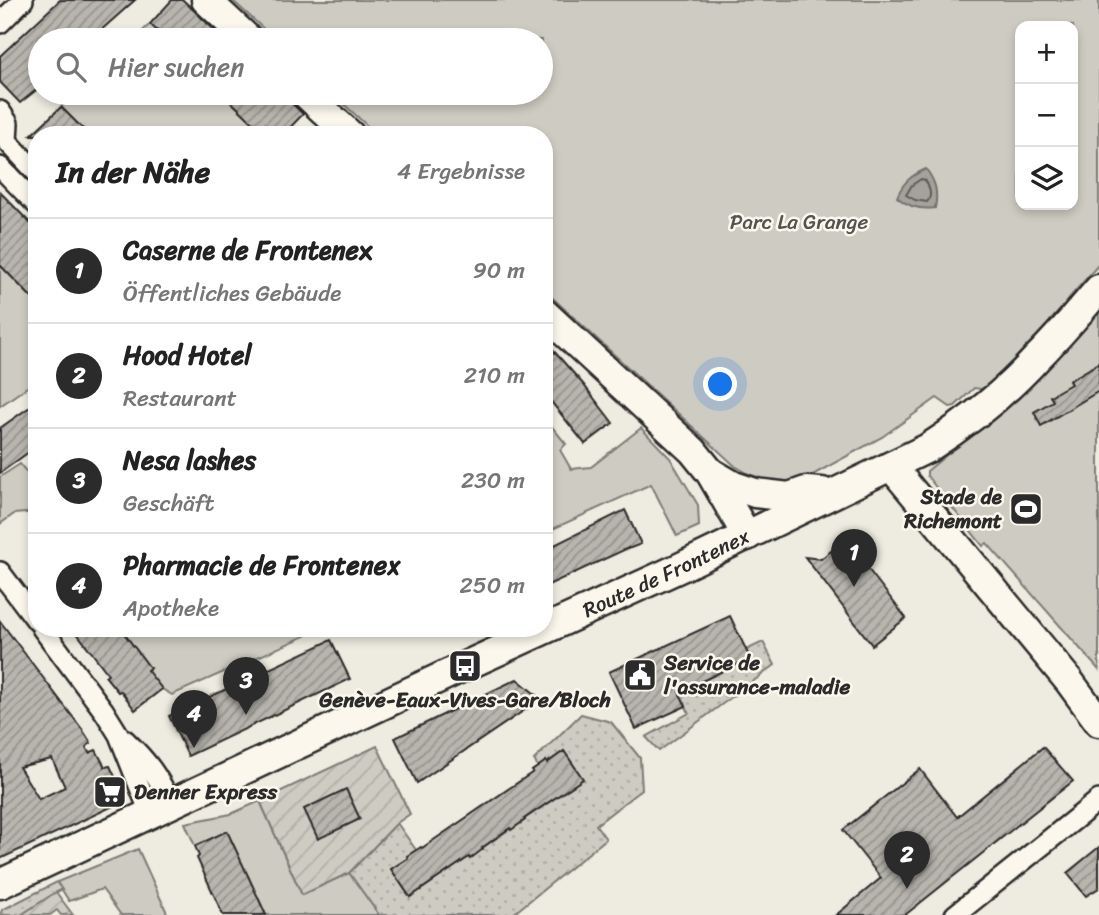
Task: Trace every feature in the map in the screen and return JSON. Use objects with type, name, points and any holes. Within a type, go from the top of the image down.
[{"type":"main road","points":[[206,0],[236,28]]},
{"type":"main road","points":[[319,105],[341,126]]},
{"type":"main road","name":"Route de Frontenex","points":[[553,626],[928,448],[1008,387],[1037,359],[1099,289]]},
{"type":"main road","points":[[553,321],[693,451],[709,472],[747,536]]},
{"type":"main road","points":[[891,466],[1069,681],[1099,722]]},
{"type":"main road","points":[[709,472],[734,486],[755,493],[789,497],[806,491],[835,493]]},
{"type":"main road","name":"Route de Frontenex","points":[[0,884],[529,637]]},
{"type":"street","points":[[0,111],[8,123],[3,144],[28,165]]},
{"type":"street","points":[[0,167],[28,196]]},
{"type":"street","points":[[0,572],[28,609]]},
{"type":"street","points":[[49,637],[104,711],[161,808]]},
{"type":"street","points":[[955,915],[1099,800]]},
{"type":"green space","name":"Parc La Grange","points":[[232,0],[1099,0],[1099,264],[1069,298],[1071,301],[987,387],[974,388],[955,406],[950,407],[937,398],[882,437],[809,477],[786,483],[771,481],[751,475],[735,466],[553,298],[553,126],[367,126],[345,105],[553,105],[553,28],[263,28]]},
{"type":"green space","points":[[235,105],[257,126],[80,126],[61,107]]},
{"type":"green space","points":[[0,265],[28,294],[28,386],[0,406]]},
{"type":"green space","name":"Stade de Richemont","points":[[1099,309],[1099,670],[987,543],[983,546],[927,476],[927,471],[993,417]]},
{"type":"green space","points":[[553,428],[566,444],[560,450],[571,469],[591,467],[641,428],[670,458],[698,505],[699,526],[677,536],[651,484],[553,529]]},
{"type":"green space","points":[[20,464],[28,474],[28,513],[14,514],[0,524],[0,477]]},
{"type":"green space","points":[[127,637],[303,637],[172,695],[162,689],[147,670],[150,668]]},
{"type":"green space","points":[[763,642],[775,665],[659,751],[646,737],[689,713],[679,692],[749,658],[746,650]]},
{"type":"green space","points":[[581,714],[611,722],[640,758],[642,789],[596,825],[606,839],[512,915],[379,915],[349,873],[397,823],[416,850],[391,869],[410,897],[583,779],[564,751],[538,767],[534,760]]},
{"type":"green space","points":[[377,746],[410,814],[397,823],[349,873],[302,895],[260,801]]},
{"type":"green space","points":[[260,801],[302,895],[349,873],[379,915],[266,915],[227,832],[195,846],[185,823],[231,814]]},
{"type":"green space","points":[[138,849],[168,915],[121,915],[102,889],[69,901],[57,882]]},
{"type":"green space","points":[[57,882],[62,889],[21,915],[0,915],[2,910]]},
{"type":"green space","points":[[56,892],[73,915],[61,915],[57,910],[50,915],[21,915]]},
{"type":"water","points":[[926,169],[935,188],[935,208],[914,207],[897,197],[908,180]]},
{"type":"building","points":[[60,0],[135,0],[104,28],[30,28]]},
{"type":"building","points":[[172,0],[183,0],[212,28],[154,28],[150,24]]},
{"type":"building","points":[[28,30],[28,97],[20,103],[0,82],[0,56]]},
{"type":"building","points":[[235,105],[294,105],[303,114],[292,126],[257,126]]},
{"type":"building","points":[[61,107],[80,126],[41,126]]},
{"type":"building","points":[[0,192],[28,221],[28,294],[0,265]]},
{"type":"building","points":[[553,350],[613,423],[585,444],[553,404]]},
{"type":"building","points":[[1099,363],[1099,391],[1041,426],[1034,412],[1053,401],[1050,396],[1071,384],[1069,381]]},
{"type":"building","points":[[28,408],[28,453],[0,473],[0,428]]},
{"type":"building","points":[[625,510],[641,544],[553,583],[553,546]]},
{"type":"building","points":[[851,547],[906,618],[872,645],[805,557],[821,559],[831,551],[837,558]]},
{"type":"building","points":[[730,616],[750,658],[679,692],[686,706],[636,729],[609,672]]},
{"type":"building","points":[[0,621],[82,729],[91,743],[86,747],[89,753],[96,750],[105,767],[110,766],[126,800],[0,859]],"holes":[[[52,759],[65,787],[39,799],[19,767]]]},
{"type":"building","points":[[80,637],[127,637],[162,689],[135,710],[105,676],[108,674]]},
{"type":"building","points":[[331,640],[350,679],[188,756],[169,716]]},
{"type":"building","points":[[517,679],[541,699],[417,783],[395,738]]},
{"type":"building","points":[[1043,747],[1073,781],[905,915],[836,915],[881,878],[843,830],[920,769],[957,817]]},
{"type":"building","points":[[564,751],[583,779],[511,830],[510,828],[470,859],[469,857],[410,897],[391,869]]},
{"type":"building","points":[[346,789],[360,819],[318,839],[304,809]]},
{"type":"building","points":[[227,831],[266,915],[223,915],[197,858],[199,856],[195,846]]},
{"type":"building","points":[[1099,847],[1099,888],[1086,896],[1067,873]]},
{"type":"place","name":"Stade de Richemont","points":[[1026,509]]},
{"type":"place","name":"Caserne de Frontenex","points":[[854,587]]},
{"type":"place","name":"Genève-Eaux-Vives-Gare/Bloch","points":[[465,666]]},
{"type":"place","name":"Service de l'assurance-maladie","points":[[640,675]]},
{"type":"place","name":"Nesa lashes","points":[[246,715]]},
{"type":"place","name":"Pharmacie de Frontenex","points":[[194,748]]},
{"type":"place","name":"Denner Express","points":[[110,792]]},
{"type":"place","name":"Hood Hotel","points":[[907,889]]}]
